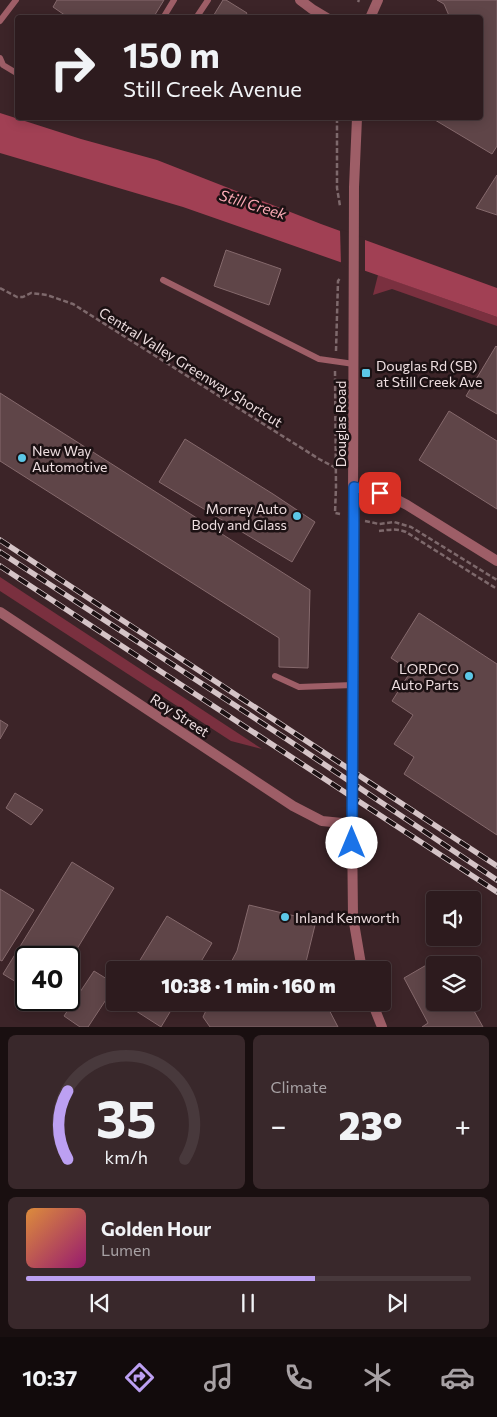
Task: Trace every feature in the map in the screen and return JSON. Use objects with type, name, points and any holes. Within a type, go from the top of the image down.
[{"type":"street","points":[[300,0],[314,13]]},
{"type":"street","points":[[371,15],[378,0]]},
{"type":"street","name":"Douglas Road","points":[[357,120],[354,187],[352,824],[353,917],[360,961]]},
{"type":"street","points":[[354,487],[390,496],[497,561]]},
{"type":"street","name":"Roy Street","points":[[0,612],[293,806],[322,821],[352,824]]},
{"type":"street","points":[[376,1011],[382,1027]]},
{"type":"lane","points":[[0,21],[16,0]]},
{"type":"lane","points":[[165,15],[174,0]]},
{"type":"lane","points":[[198,15],[208,0]]},
{"type":"lane","points":[[0,58],[3,66],[15,72]]},
{"type":"lane","points":[[163,280],[319,359],[354,364]]},
{"type":"lane","points":[[275,676],[299,687],[353,685]]},
{"type":"path","points":[[337,120],[337,188],[342,213]]},
{"type":"path","points":[[335,513],[335,362],[338,280]]},
{"type":"path","name":"Central Valley Greenway Shortcut","points":[[0,288],[17,297],[31,293],[47,295],[73,304],[336,468]]},
{"type":"path","points":[[379,524],[394,522],[412,527],[497,580]]},
{"type":"path","points":[[379,531],[400,529],[497,589]]},
{"type":"shaded area","points":[[378,275],[497,317],[497,326],[392,289],[373,295]]},
{"type":"shaded area","points":[[0,577],[262,749],[231,741],[0,591]]},
{"type":"water","name":"Still Creek","points":[[0,113],[15,118],[15,120],[22,120],[157,160],[321,224],[497,288],[497,317],[183,207],[0,153]]},
{"type":"pier","points":[[340,229],[365,238],[365,273],[341,265]]},
{"type":"building","points":[[57,0],[164,0],[155,15],[65,15],[53,7]]},
{"type":"building","points":[[223,0],[247,13],[246,15],[214,15]]},
{"type":"building","points":[[437,0],[497,0],[497,146],[492,154],[435,120],[483,120],[483,15],[449,15],[444,4]]},
{"type":"building","points":[[497,175],[497,215],[476,208]]},
{"type":"building","points":[[226,250],[281,269],[269,305],[214,286]]},
{"type":"building","points":[[497,347],[497,414],[466,396]]},
{"type":"building","points":[[0,393],[310,590],[308,668],[279,667],[279,638],[0,461]]},
{"type":"building","points":[[449,411],[497,441],[497,509],[419,460]]},
{"type":"building","points":[[185,439],[315,522],[292,562],[159,482]]},
{"type":"building","points":[[419,613],[497,664],[497,835],[404,774],[414,757],[394,744],[413,715],[392,701],[411,671],[391,658]]},
{"type":"building","points":[[0,720],[8,725],[0,739]]},
{"type":"building","points":[[15,793],[43,810],[31,825],[6,808]]},
{"type":"building","points":[[72,862],[114,888],[79,946],[20,946]]},
{"type":"building","points":[[0,889],[34,910],[2,961],[0,960]]},
{"type":"building","points":[[249,905],[316,921],[306,961],[232,961],[237,951]]},
{"type":"building","points":[[167,916],[212,943],[201,961],[140,961]]},
{"type":"building","points":[[15,955],[15,981],[3,974]]},
{"type":"building","points":[[426,965],[426,1011],[474,1011],[483,1027],[422,1027],[428,1023],[404,978]]},
{"type":"building","points":[[94,971],[106,978],[106,1000],[88,1027],[80,1027],[64,1016],[67,1011],[80,1011],[80,992]]},
{"type":"building","points":[[136,1011],[171,1011],[161,1027]]},
{"type":"building","points":[[206,1011],[330,1011],[338,1027],[210,1027],[203,1017]]},
{"type":"railway","points":[[0,540],[497,866]]},
{"type":"railway","points":[[0,552],[285,738],[497,880]]},
{"type":"railway","points":[[0,566],[497,892]]},
{"type":"place","name":"Douglas Rd (SB) at Still Creek Ave","points":[[366,373]]},
{"type":"place","name":"New Way Automotive","points":[[22,458]]},
{"type":"place","name":"Morrey Auto Body and Glass","points":[[297,516]]},
{"type":"place","name":"LORDCO Auto Parts","points":[[469,676]]},
{"type":"place","name":"Inland Kenworth","points":[[285,917]]},
{"type":"route","points":[[352,843],[354,487],[380,493]]}]
